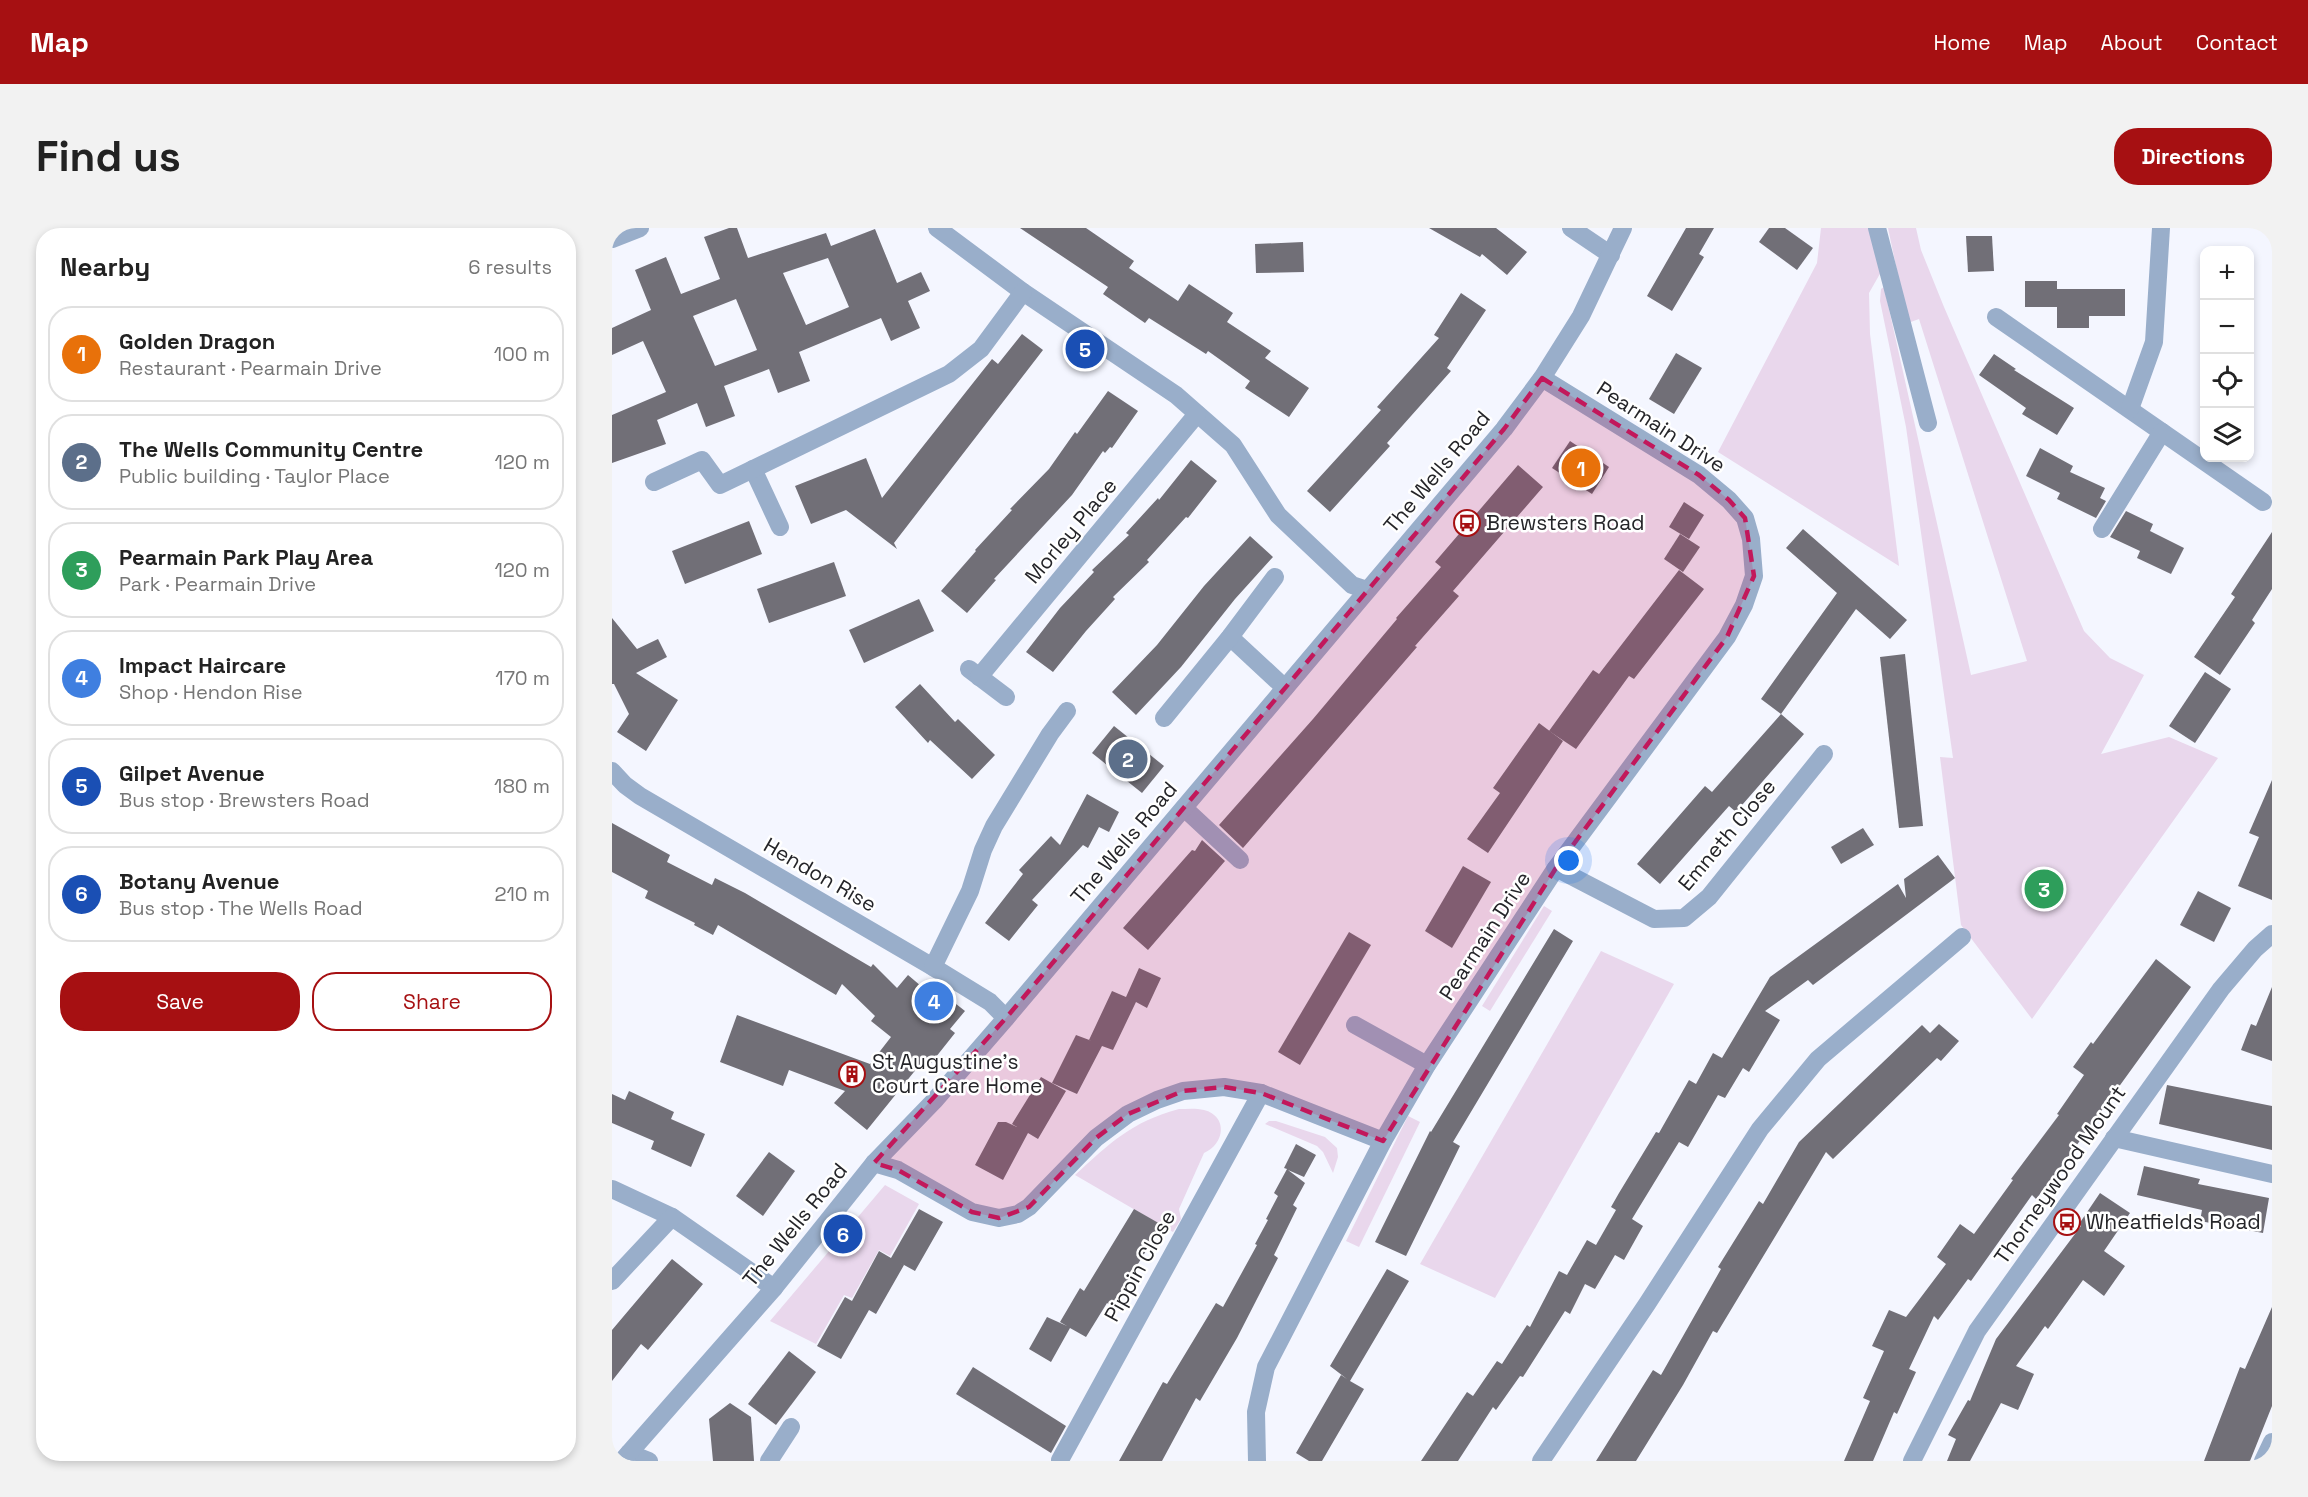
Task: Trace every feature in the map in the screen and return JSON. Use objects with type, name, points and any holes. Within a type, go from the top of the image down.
[{"type":"street","points":[[612,239],[640,228]]},
{"type":"street","points":[[937,228],[1023,292],[1176,395],[1233,445],[1278,515],[1353,585],[1367,590]]},
{"type":"street","points":[[1571,228],[1611,255]]},
{"type":"street","name":"The Wells Road","points":[[626,1457],[774,1288],[874,1163],[934,1101],[1006,1018],[1504,429],[1542,378],[1581,316],[1599,295],[1611,255],[1623,228]]},
{"type":"street","points":[[1877,228],[1928,423]]},
{"type":"street","points":[[2130,409],[2154,342],[2161,228]]},
{"type":"street","points":[[654,482],[702,460],[720,485],[949,374],[981,349],[1023,292]]},
{"type":"street","points":[[1996,317],[2263,502]]},
{"type":"street","name":"Pearmain Drive","points":[[1257,1461],[1256,1412],[1266,1367],[1383,1141],[1427,1065],[1556,868],[1727,637],[1744,605],[1754,576],[1751,539],[1745,518],[1729,500],[1700,475],[1636,446],[1542,378]]},
{"type":"street","name":"Morley Place","points":[[1006,697],[974,673],[1197,414]]},
{"type":"street","points":[[2102,529],[2162,432]]},
{"type":"street","points":[[753,469],[780,527]]},
{"type":"street","points":[[1164,718],[1275,577]]},
{"type":"street","points":[[1230,637],[1285,688]]},
{"type":"street","points":[[933,967],[970,891],[983,850],[994,826],[1050,734],[1067,711]]},
{"type":"street","name":"Emneth Close","points":[[1556,868],[1654,919],[1684,918],[1709,897],[1805,790],[1824,754]]},
{"type":"street","name":"Hendon Rise","points":[[613,774],[640,796],[990,1002],[1006,1018]]},
{"type":"street","points":[[1184,808],[1240,860]]},
{"type":"street","name":"Thorneywood Mount","points":[[1912,1461],[1977,1332],[2221,989],[2255,949],[2272,934]]},
{"type":"street","points":[[1541,1461],[1647,1304],[1760,1129],[1818,1059],[1911,990],[1962,936]]},
{"type":"street","points":[[1355,1025],[1427,1065]]},
{"type":"street","points":[[874,1163],[898,1170],[970,1217],[999,1218],[1023,1211],[1064,1174],[1096,1138],[1128,1114],[1183,1091],[1224,1087],[1261,1093],[1383,1141]]},
{"type":"street","name":"Pippin Close","points":[[1060,1460],[1098,1377],[1261,1093]]},
{"type":"street","points":[[2114,1138],[2272,1174]]},
{"type":"street","points":[[612,1189],[672,1217],[774,1288]]},
{"type":"street","points":[[612,1281],[672,1217]]},
{"type":"street","points":[[769,1461],[791,1427]]},
{"type":"street","points":[[2263,1461],[2272,1442]]},
{"type":"street","points":[[626,1457],[649,1461]]},
{"type":"highlighted area","points":[[1542,378],[1699,475],[1729,500],[1745,518],[1754,576],[1727,637],[1556,868],[1383,1141],[1261,1093],[1224,1087],[1183,1091],[1128,1114],[1096,1138],[1029,1207],[999,1218],[972,1212],[898,1170],[874,1163],[1006,1018],[1504,429]]},
{"type":"shaded area","points":[[1821,228],[1871,228],[1881,272],[1869,293],[1870,334],[1899,566],[1718,452],[1817,263]]},
{"type":"shaded area","points":[[1888,228],[1916,228],[1921,250],[1944,307],[2084,631],[2110,658],[2144,675],[2101,754],[2169,737],[2218,758],[2032,1019],[1961,925],[1940,757],[1953,758],[1906,427],[1880,301],[1881,289],[1884,287],[1971,675],[2027,661],[1919,319],[1908,323]]},
{"type":"shaded area","points":[[1544,906],[1552,911],[1490,1011],[1482,1006]]},
{"type":"shaded area","points":[[1601,951],[1674,984],[1495,1298],[1420,1264]]},
{"type":"shaded area","points":[[1179,1109],[1201,1109],[1212,1113],[1217,1118],[1221,1130],[1216,1143],[1204,1153],[1179,1209],[1181,1219],[1173,1232],[1075,1175],[1111,1143],[1134,1127]]},
{"type":"shaded area","points":[[1408,1116],[1420,1122],[1359,1247],[1346,1241]]},
{"type":"shaded area","points":[[1269,1121],[1276,1121],[1325,1137],[1337,1148],[1338,1157],[1333,1173],[1323,1152],[1317,1146],[1265,1124]]},
{"type":"shaded area","points":[[885,1185],[919,1204],[890,1256],[879,1250],[852,1298],[844,1295],[816,1344],[770,1321]]},
{"type":"building","points":[[729,228],[737,228],[748,258],[826,233],[831,246],[875,229],[897,283],[921,272],[930,291],[908,301],[920,328],[891,341],[881,318],[799,352],[810,381],[778,393],[769,369],[724,386],[735,416],[706,427],[697,403],[657,420],[666,444],[612,463],[612,415],[666,392],[643,341],[612,355],[612,328],[651,310],[635,270],[666,257],[681,294],[720,279],[704,237]],"holes":[[[828,258],[849,307],[806,325],[783,273]],[[736,299],[757,350],[715,366],[693,316]]]},
{"type":"building","points":[[1020,228],[1086,228],[1134,261],[1129,268],[1178,301],[1189,284],[1233,313],[1227,322],[1271,351],[1265,358],[1309,388],[1289,417],[1245,388],[1250,381],[1208,351],[1206,354],[1149,318],[1145,323],[1103,294],[1108,287]]},
{"type":"building","points":[[1429,228],[1496,228],[1527,252],[1507,275],[1482,254],[1480,257]]},
{"type":"building","points":[[1686,228],[1714,228],[1699,254],[1704,257],[1672,311],[1647,296]]},
{"type":"building","points":[[1769,228],[1785,228],[1813,248],[1797,270],[1759,242]]},
{"type":"building","points":[[1966,236],[1992,236],[1994,271],[1968,272]]},
{"type":"building","points":[[1303,242],[1304,272],[1256,273],[1255,244]]},
{"type":"building","points":[[2025,281],[2057,281],[2057,289],[2125,289],[2125,316],[2089,316],[2089,328],[2057,328],[2057,307],[2025,307]]},
{"type":"building","points":[[1461,293],[1486,310],[1447,368],[1451,371],[1387,443],[1390,446],[1330,512],[1307,491],[1381,410],[1377,407],[1439,338],[1434,335]]},
{"type":"building","points":[[1022,334],[1043,350],[894,543],[897,549],[846,510],[811,524],[795,486],[866,458],[882,498],[992,359],[998,364]]},
{"type":"building","points":[[1676,353],[1702,368],[1674,414],[1649,399]]},
{"type":"building","points":[[1994,354],[2016,369],[2014,370],[2074,408],[2057,435],[2022,414],[2026,408],[1979,375]]},
{"type":"building","points":[[1108,391],[1138,411],[1112,448],[1110,447],[1105,453],[1103,451],[1072,495],[994,579],[996,580],[967,613],[941,591],[1012,510],[1010,509],[1049,469]]},
{"type":"building","points":[[1570,441],[1609,467],[1592,494],[1552,468]]},
{"type":"building","points":[[2040,448],[2073,466],[2070,472],[2105,488],[2100,498],[2106,501],[2096,518],[2057,499],[2060,493],[2026,476]]},
{"type":"building","points":[[1191,460],[1217,481],[1188,518],[1186,517],[1147,560],[1149,562],[1113,597],[1115,599],[1053,672],[1026,652],[1060,608],[1094,572],[1092,570],[1129,535],[1126,533],[1158,498],[1159,500]]},
{"type":"building","points":[[1518,465],[1543,487],[1453,591],[1459,596],[1415,646],[1417,647],[1243,848],[1219,825],[1313,719],[1441,567],[1435,562]]},
{"type":"building","points":[[1684,502],[1704,515],[1689,539],[1669,527]]},
{"type":"building","points":[[2126,511],[2153,524],[2150,531],[2184,548],[2171,574],[2137,558],[2140,551],[2110,537]]},
{"type":"building","points":[[749,521],[762,554],[685,584],[672,551]]},
{"type":"building","points":[[1803,529],[1907,620],[1890,639],[1856,609],[1781,714],[1761,699],[1837,593],[1786,548]]},
{"type":"building","points":[[2272,532],[2272,589],[2252,620],[2255,623],[2220,675],[2194,657],[2235,597],[2231,594]]},
{"type":"building","points":[[1680,534],[1700,547],[1683,572],[1664,559]]},
{"type":"building","points":[[1250,536],[1273,557],[1235,599],[1181,667],[1136,715],[1112,692],[1157,645],[1204,586]]},
{"type":"building","points":[[834,562],[846,596],[769,623],[757,589]]},
{"type":"building","points":[[1679,570],[1704,589],[1634,679],[1629,676],[1576,749],[1549,731],[1593,670],[1599,674]]},
{"type":"building","points":[[919,599],[934,631],[864,663],[849,630]]},
{"type":"building","points":[[612,618],[637,649],[658,639],[667,657],[636,673],[678,700],[646,751],[617,732],[629,714],[612,684]]},
{"type":"building","points":[[1905,654],[1923,826],[1899,828],[1880,657]]},
{"type":"building","points":[[2205,672],[2231,689],[2195,743],[2169,726]]},
{"type":"building","points":[[920,684],[955,722],[958,719],[995,755],[972,779],[930,740],[928,743],[895,707]]},
{"type":"building","points":[[1781,714],[1804,734],[1736,812],[1729,806],[1660,884],[1637,864],[1705,786],[1712,792]]},
{"type":"building","points":[[1539,723],[1563,741],[1488,853],[1467,839],[1500,793],[1493,788]]},
{"type":"building","points":[[1114,726],[1164,766],[1142,793],[1092,753]]},
{"type":"building","points":[[2272,780],[2272,900],[2238,886],[2259,837],[2249,833]]},
{"type":"building","points":[[1087,794],[1119,812],[1109,832],[1099,827],[1088,848],[1083,845],[1032,900],[1038,905],[1009,941],[985,923],[1023,874],[1019,870],[1051,836],[1060,845]]},
{"type":"building","points":[[612,823],[670,855],[667,862],[712,885],[715,878],[745,893],[871,967],[873,964],[897,988],[908,975],[928,992],[932,985],[965,1011],[950,1029],[955,1033],[928,1067],[922,1062],[867,1130],[834,1103],[845,1091],[789,1070],[783,1086],[720,1062],[737,1015],[870,1064],[891,1037],[871,1021],[875,1016],[842,984],[836,995],[718,925],[713,935],[694,925],[695,923],[645,898],[648,891],[612,872]]},
{"type":"building","points":[[1863,828],[1874,845],[1841,864],[1831,847]]},
{"type":"building","points":[[1202,840],[1225,861],[1148,950],[1123,928],[1192,850],[1195,851]]},
{"type":"building","points":[[1938,855],[1955,878],[1813,985],[1808,980],[1765,1011],[1780,1020],[1749,1072],[1743,1068],[1725,1098],[1718,1095],[1688,1147],[1679,1142],[1632,1219],[1643,1226],[1624,1260],[1615,1255],[1595,1289],[1585,1284],[1570,1314],[1565,1311],[1523,1377],[1520,1376],[1496,1410],[1493,1407],[1458,1461],[1421,1461],[1467,1392],[1473,1396],[1497,1361],[1502,1364],[1527,1325],[1530,1327],[1559,1271],[1567,1275],[1587,1240],[1596,1245],[1616,1210],[1611,1207],[1656,1132],[1659,1133],[1689,1080],[1696,1084],[1713,1053],[1722,1058],[1770,977],[1898,884],[1906,898],[1904,879]]},
{"type":"building","points":[[1463,866],[1491,882],[1452,948],[1425,931]]},
{"type":"building","points":[[2198,891],[2231,908],[2214,942],[2180,925]]},
{"type":"building","points":[[1554,929],[1573,941],[1453,1142],[1460,1146],[1406,1256],[1375,1242],[1430,1131]]},
{"type":"building","points":[[1349,932],[1371,945],[1300,1065],[1278,1052]]},
{"type":"building","points":[[2156,959],[2191,987],[2058,1171],[2036,1199],[2032,1195],[1971,1281],[1968,1279],[1938,1320],[1934,1316],[1909,1369],[1916,1372],[1897,1414],[1894,1412],[1873,1461],[1844,1461],[1870,1401],[1863,1398],[1884,1351],[1872,1346],[1889,1310],[1906,1317],[1946,1264],[1937,1257],[1960,1224],[1974,1234],[2013,1180],[2011,1179],[2059,1115],[2057,1114],[2084,1075],[2073,1067],[2091,1042],[2093,1044]]},
{"type":"building","points":[[1139,968],[1161,978],[1147,1008],[1136,1002],[1113,1050],[1102,1046],[1077,1094],[1052,1083],[1076,1035],[1089,1040],[1112,991],[1126,997]]},
{"type":"building","points":[[2272,987],[2272,1061],[2241,1050],[2251,1024],[2256,1026]]},
{"type":"building","points":[[1939,1024],[1959,1041],[1941,1061],[1937,1058],[1833,1159],[1826,1152],[1717,1333],[1713,1331],[1636,1461],[1596,1461],[1653,1370],[1661,1375],[1721,1269],[1718,1267],[1759,1201],[1763,1204],[1799,1142],[1922,1025],[1930,1033]]},
{"type":"building","points":[[1041,1077],[1066,1091],[1038,1139],[1028,1133],[1003,1180],[975,1165],[998,1122],[1006,1122],[1017,1127],[1012,1124]]},
{"type":"building","points":[[2167,1085],[2272,1106],[2272,1150],[2159,1124]]},
{"type":"building","points":[[629,1091],[674,1112],[671,1119],[705,1134],[691,1167],[651,1149],[654,1141],[612,1123],[612,1094],[625,1100]]},
{"type":"building","points":[[1296,1144],[1316,1155],[1304,1177],[1288,1170],[1305,1183],[1293,1205],[1297,1208],[1274,1255],[1278,1258],[1237,1338],[1200,1401],[1196,1398],[1162,1461],[1119,1461],[1163,1382],[1167,1384],[1216,1303],[1223,1307],[1257,1245],[1255,1244],[1278,1196],[1274,1193],[1287,1169],[1284,1168]]},
{"type":"building","points":[[769,1152],[795,1171],[763,1216],[736,1196]]},
{"type":"building","points":[[2144,1166],[2200,1179],[2198,1184],[2269,1198],[2263,1233],[2200,1221],[2202,1210],[2137,1195]]},
{"type":"building","points":[[2100,1193],[2130,1213],[2104,1251],[2125,1266],[2104,1296],[2083,1280],[2048,1329],[2045,1326],[2016,1366],[2034,1374],[2018,1410],[2001,1403],[1970,1461],[1947,1461],[1956,1439],[1948,1435],[1968,1400],[1970,1401],[1996,1339],[2081,1226],[2079,1224]]},
{"type":"building","points":[[919,1209],[943,1222],[915,1271],[895,1260],[904,1265],[876,1314],[869,1310],[841,1359],[817,1346],[845,1297],[852,1301],[879,1251],[891,1258]]},
{"type":"building","points":[[1134,1209],[1162,1225],[1112,1306],[1107,1303],[1086,1337],[1070,1328],[1051,1362],[1029,1349],[1047,1317],[1067,1326],[1060,1322],[1080,1288],[1084,1291]]},
{"type":"building","points":[[672,1259],[703,1284],[648,1350],[641,1344],[612,1381],[612,1330]]},
{"type":"building","points":[[1387,1269],[1409,1281],[1350,1381],[1364,1389],[1322,1461],[1309,1461],[1296,1453],[1341,1375],[1347,1379],[1330,1366]]},
{"type":"building","points":[[2272,1307],[2272,1406],[2250,1461],[2204,1461],[2240,1367],[2245,1369]]},
{"type":"building","points":[[789,1351],[816,1372],[776,1425],[748,1404]]},
{"type":"building","points":[[973,1367],[1066,1426],[1051,1453],[956,1394]]},
{"type":"building","points":[[730,1403],[751,1417],[754,1461],[713,1461],[709,1419]]},
{"type":"place","name":"Gilpet Avenue","points":[[1085,349]]},
{"type":"place","name":"Golden Dragon","points":[[1581,468]]},
{"type":"place","name":"Brewsters Road","points":[[1467,523]]},
{"type":"place","name":"The Wells Community Centre","points":[[1128,759]]},
{"type":"place","name":"Pearmain Park Play Area","points":[[2044,889]]},
{"type":"place","name":"Impact Haircare","points":[[934,1001]]},
{"type":"place","name":"St Augustine's Court Care Home","points":[[852,1074]]},
{"type":"place","name":"Wheatfields Road","points":[[2067,1222]]},
{"type":"place","name":"Botany Avenue","points":[[843,1234]]}]
